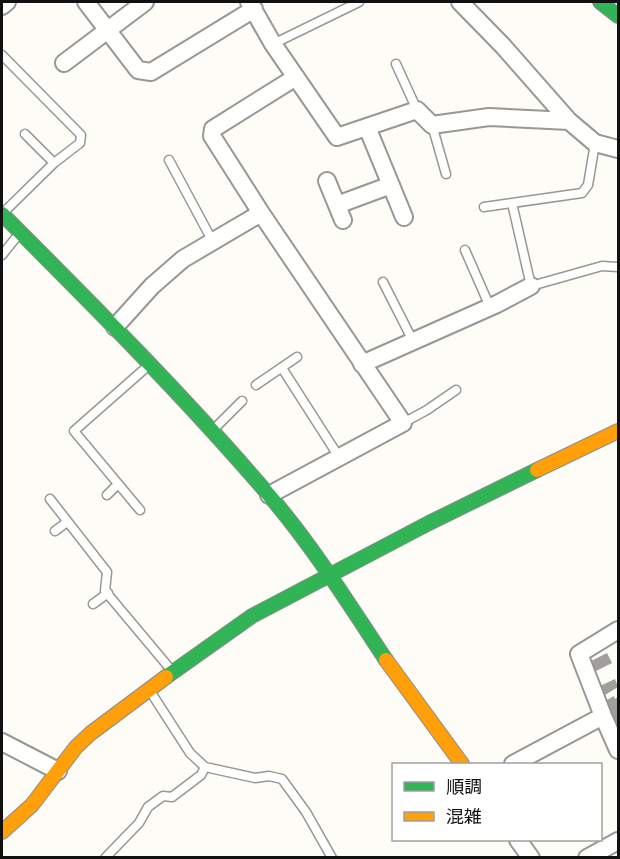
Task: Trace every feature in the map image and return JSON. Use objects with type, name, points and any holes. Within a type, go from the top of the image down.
[{"type":"street","points":[[2,6],[7,2]]},
{"type":"street","points":[[86,2],[138,70],[151,72],[251,5],[273,44],[337,137],[417,110],[432,125],[489,117],[569,121]]},
{"type":"street","points":[[64,63],[145,2]]},
{"type":"street","points":[[460,2],[503,46],[569,121],[595,143],[618,149]]},
{"type":"street","points":[[600,2],[617,12]]},
{"type":"street","points":[[269,495],[403,423],[287,248],[261,213],[212,136],[213,129],[296,76]]},
{"type":"street","points":[[367,127],[404,217]]},
{"type":"street","points":[[327,181],[340,213],[391,185]]},
{"type":"street","points":[[115,327],[152,286],[183,259],[261,213]]},
{"type":"street","points":[[2,214],[115,327],[269,495],[330,576],[401,682],[461,763]]},
{"type":"street","points":[[362,364],[490,307],[531,286]]},
{"type":"street","points":[[3,829],[32,805],[76,747],[91,733],[148,689],[252,616],[429,523],[618,431]]},
{"type":"street","points":[[618,630],[579,654],[618,750]]},
{"type":"street","points":[[517,763],[603,716]]},
{"type":"street","points":[[2,742],[58,771]]},
{"type":"street","points":[[519,841],[531,858]]},
{"type":"street","points":[[587,858],[618,841]]},
{"type":"lane","points":[[273,44],[359,2]]},
{"type":"lane","points":[[2,55],[81,135],[80,143],[54,163],[2,214]]},
{"type":"lane","points":[[396,63],[417,110]]},
{"type":"lane","points":[[432,125],[446,174]]},
{"type":"lane","points":[[25,134],[54,163]]},
{"type":"lane","points":[[484,207],[582,193],[588,185],[595,143]]},
{"type":"lane","points":[[169,160],[213,242]]},
{"type":"lane","points":[[512,203],[531,286],[602,266],[618,267]]},
{"type":"lane","points":[[2,255],[20,233]]},
{"type":"lane","points":[[465,250],[490,307]]},
{"type":"lane","points":[[383,282],[413,341]]},
{"type":"lane","points":[[256,385],[297,357]]},
{"type":"lane","points":[[140,510],[74,431],[149,365]]},
{"type":"lane","points":[[282,368],[339,457]]},
{"type":"lane","points":[[403,423],[456,390]]},
{"type":"lane","points":[[211,432],[242,401]]},
{"type":"lane","points":[[107,495],[118,484]]},
{"type":"lane","points":[[50,499],[107,572],[105,591],[173,672]]},
{"type":"lane","points":[[54,531],[67,522]]},
{"type":"lane","points":[[93,604],[108,593]]},
{"type":"lane","points":[[148,689],[190,753],[205,767],[255,778],[269,776],[282,778],[306,812],[332,858]]},
{"type":"lane","points":[[105,858],[139,823],[148,807],[163,796],[172,797],[201,775],[205,767]]},
{"type":"building","points":[[607,653],[612,663],[592,673],[587,663]]},
{"type":"building","points":[[615,679],[618,687],[605,695],[600,686]]},
{"type":"building","points":[[614,696],[615,699],[618,697],[618,728],[605,701]]},
{"type":"traffic: fast","points":[[600,2],[618,16]]},
{"type":"traffic: fast","points":[[2,214],[171,386],[268,494],[315,554],[386,660]]},
{"type":"traffic: fast","points":[[166,677],[252,616],[429,523],[537,470]]},
{"type":"traffic: slow","points":[[537,470],[618,431]]},
{"type":"traffic: slow","points":[[386,660],[461,763]]},
{"type":"traffic: slow","points":[[2,832],[32,805],[76,747],[91,733],[166,677]]}]
